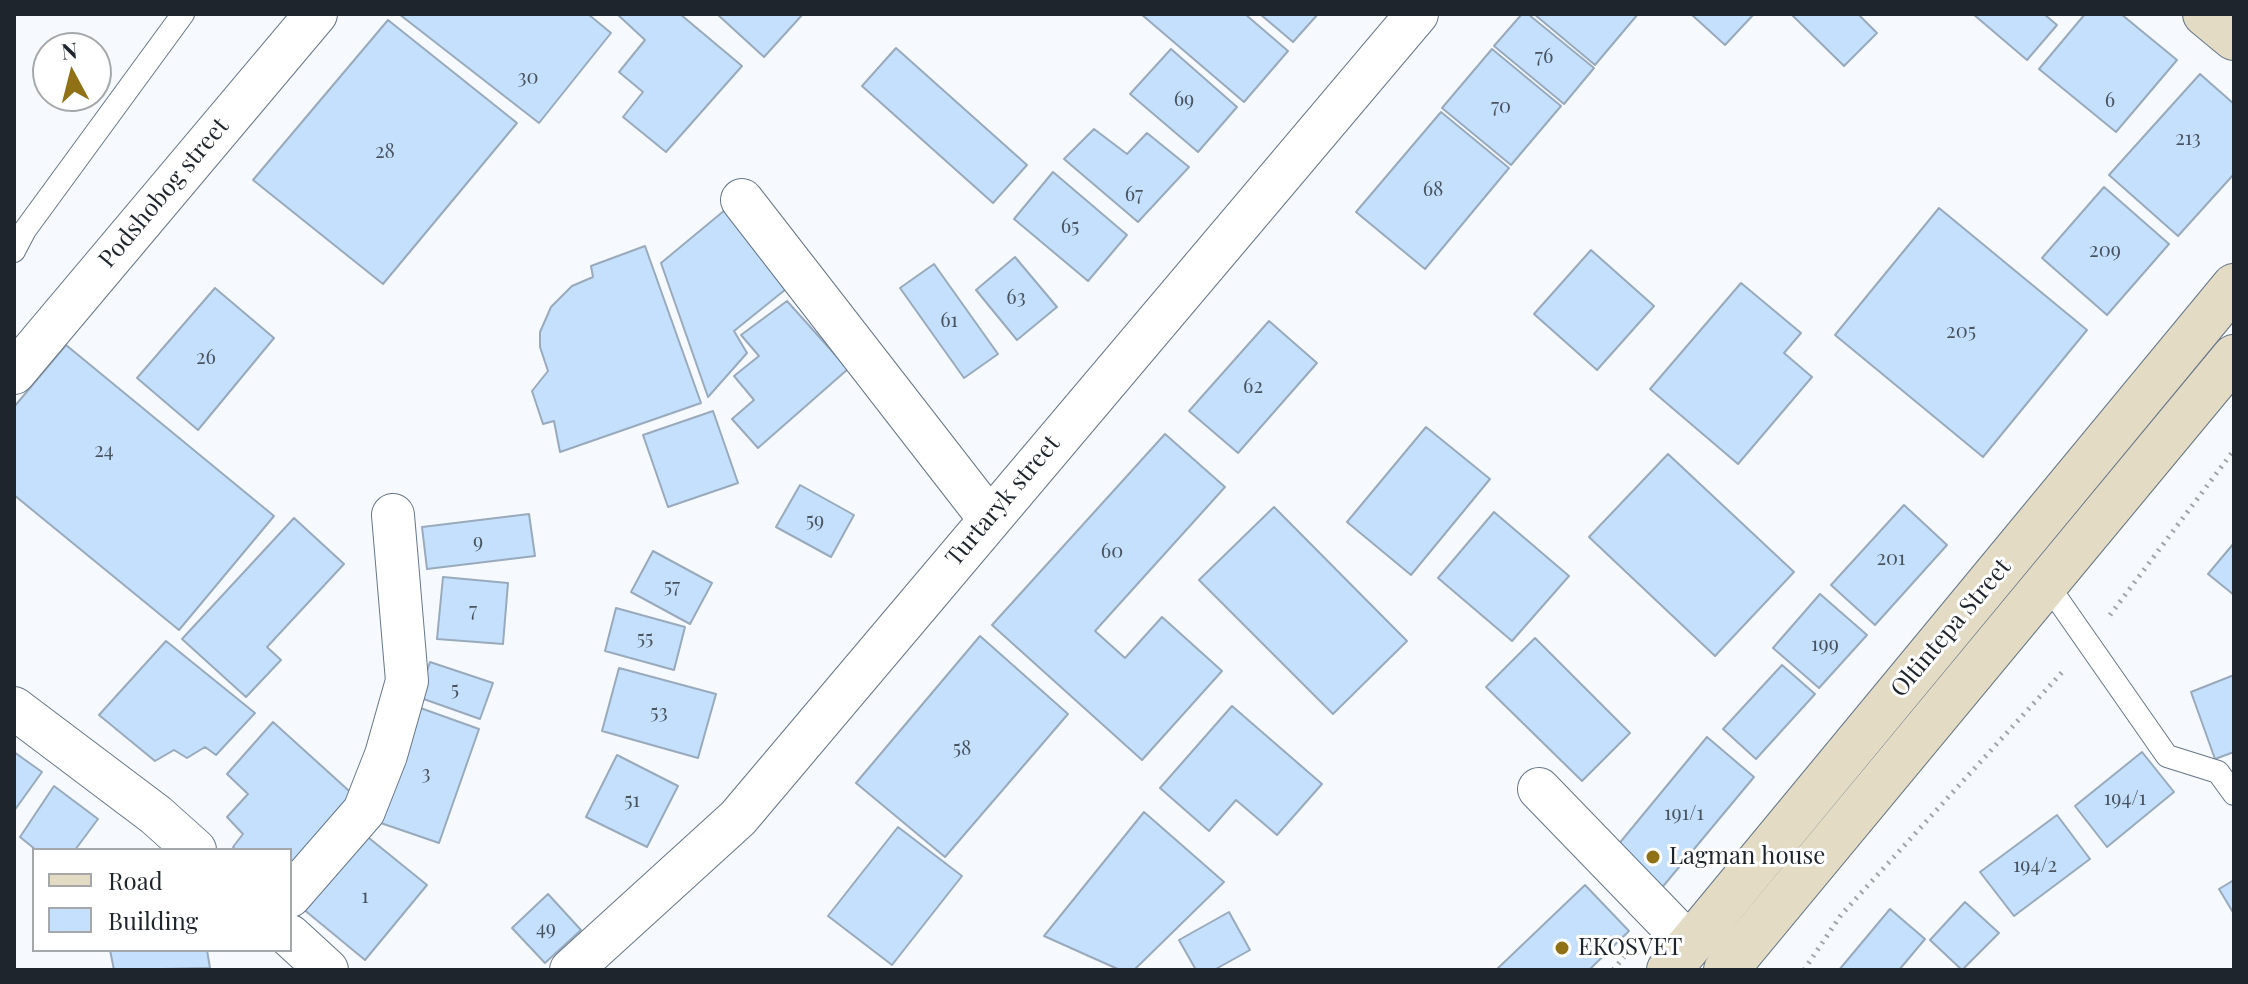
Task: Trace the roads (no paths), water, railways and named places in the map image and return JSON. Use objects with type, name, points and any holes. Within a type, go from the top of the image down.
[{"type":"main road","points":[[2205,14],[2234,38]]},
{"type":"main road","name":"Oltintepa Street","points":[[1679,957],[2234,286]]},
{"type":"main road","name":"Oltintepa Street","points":[[1726,970],[2234,357]]},
{"type":"street","name":"Podshobog street","points":[[14,373],[316,14]]},
{"type":"street","name":"Turtaryk street","points":[[571,970],[738,818],[988,517],[1417,14]]},
{"type":"street","points":[[742,200],[988,517]]},
{"type":"street","points":[[292,894],[364,811],[386,755],[407,681],[393,515]]},
{"type":"street","points":[[14,708],[156,815],[193,848]]},
{"type":"street","points":[[1539,789],[1679,957]]},
{"type":"street","points":[[292,938],[327,970]]},
{"type":"lane","points":[[14,251],[25,230],[183,14]]},
{"type":"lane","points":[[2047,584],[2167,756],[2218,772],[2234,794]]},
{"type":"place","name":"Lagman house","points":[[1653,857]]},
{"type":"place","name":"EKOSVET","points":[[1562,948]]}]
